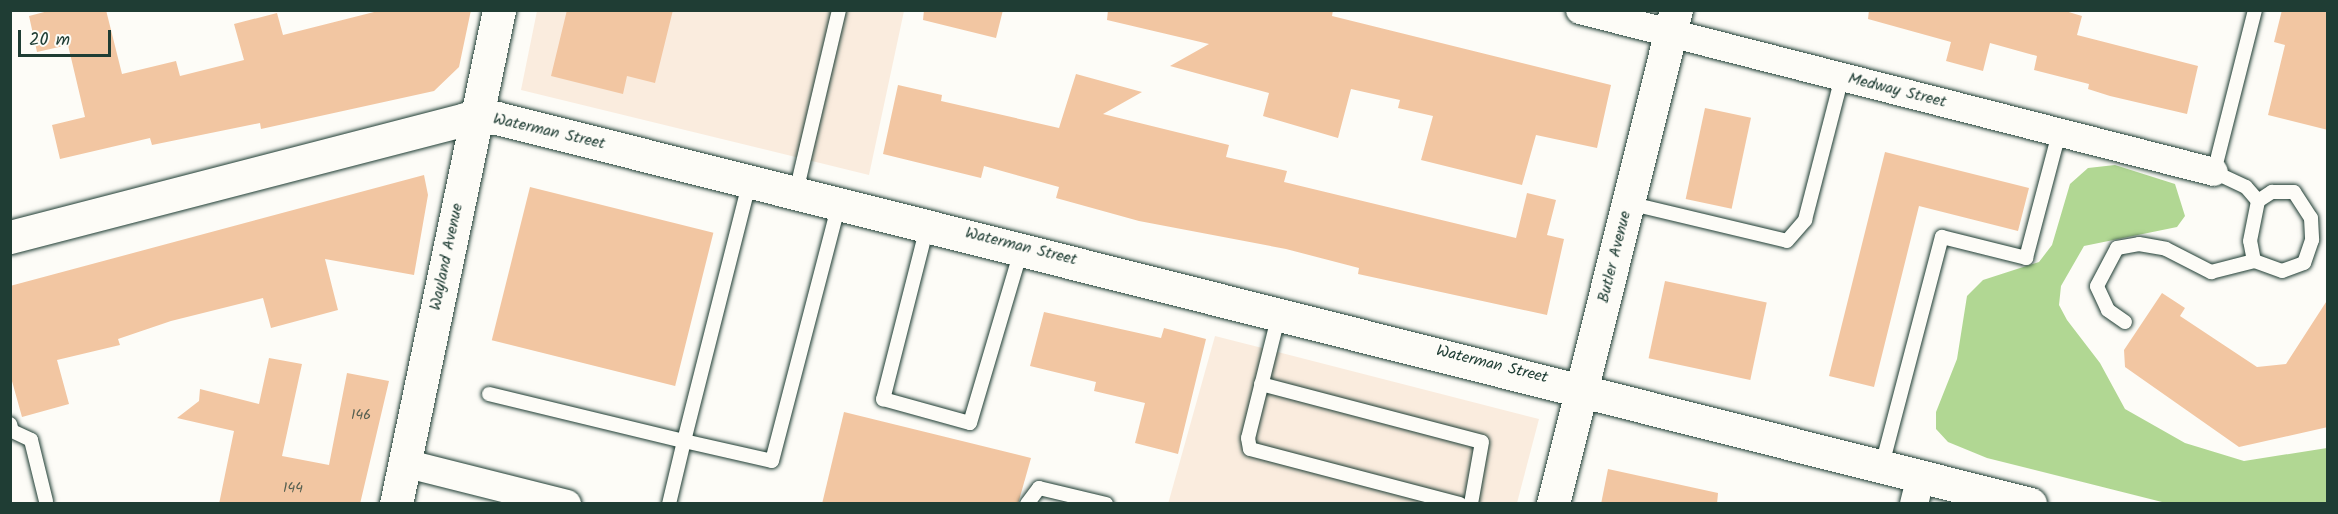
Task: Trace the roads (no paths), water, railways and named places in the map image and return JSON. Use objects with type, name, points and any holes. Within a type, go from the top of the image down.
[{"type":"main road","name":"Wayland Avenue","points":[[396,504],[475,117],[500,10]]},
{"type":"main road","name":"Butler Avenue","points":[[1553,504],[1674,22]]},
{"type":"main road","name":"Waterman Street","points":[[10,237],[475,117],[750,180],[1582,387],[1882,465],[1918,489],[2030,504]]},
{"type":"street","name":"Medway Street","points":[[1580,10],[1674,22],[1842,77],[2214,172]]},
{"type":"street","points":[[404,464],[567,504]]},
{"type":"lane","points":[[796,192],[839,10]]},
{"type":"lane","points":[[2255,10],[2214,172],[2246,187],[2258,201]]},
{"type":"lane","points":[[1628,203],[1787,241],[1805,220],[1842,77]]},
{"type":"lane","points":[[1882,465],[1942,237],[2026,258],[2059,133]]},
{"type":"lane","points":[[669,504],[750,180]]},
{"type":"lane","points":[[2125,322],[2108,310],[2097,286],[2116,248],[2139,244],[2166,249],[2211,272],[2254,261],[2282,271],[2304,263],[2312,240],[2311,218],[2294,192],[2272,192],[2258,201],[2250,242],[2254,261]]},
{"type":"lane","points":[[489,394],[772,461],[839,202]]},
{"type":"lane","points":[[928,225],[883,399],[970,423],[1022,248]]},
{"type":"lane","points":[[1280,312],[1262,384],[1250,449],[1460,504]]},
{"type":"lane","points":[[1262,384],[1482,442],[1471,504]]},
{"type":"lane","points":[[10,424],[12,431],[31,440],[45,501]]},
{"type":"lane","points":[[1027,504],[1039,488],[1106,504]]}]
